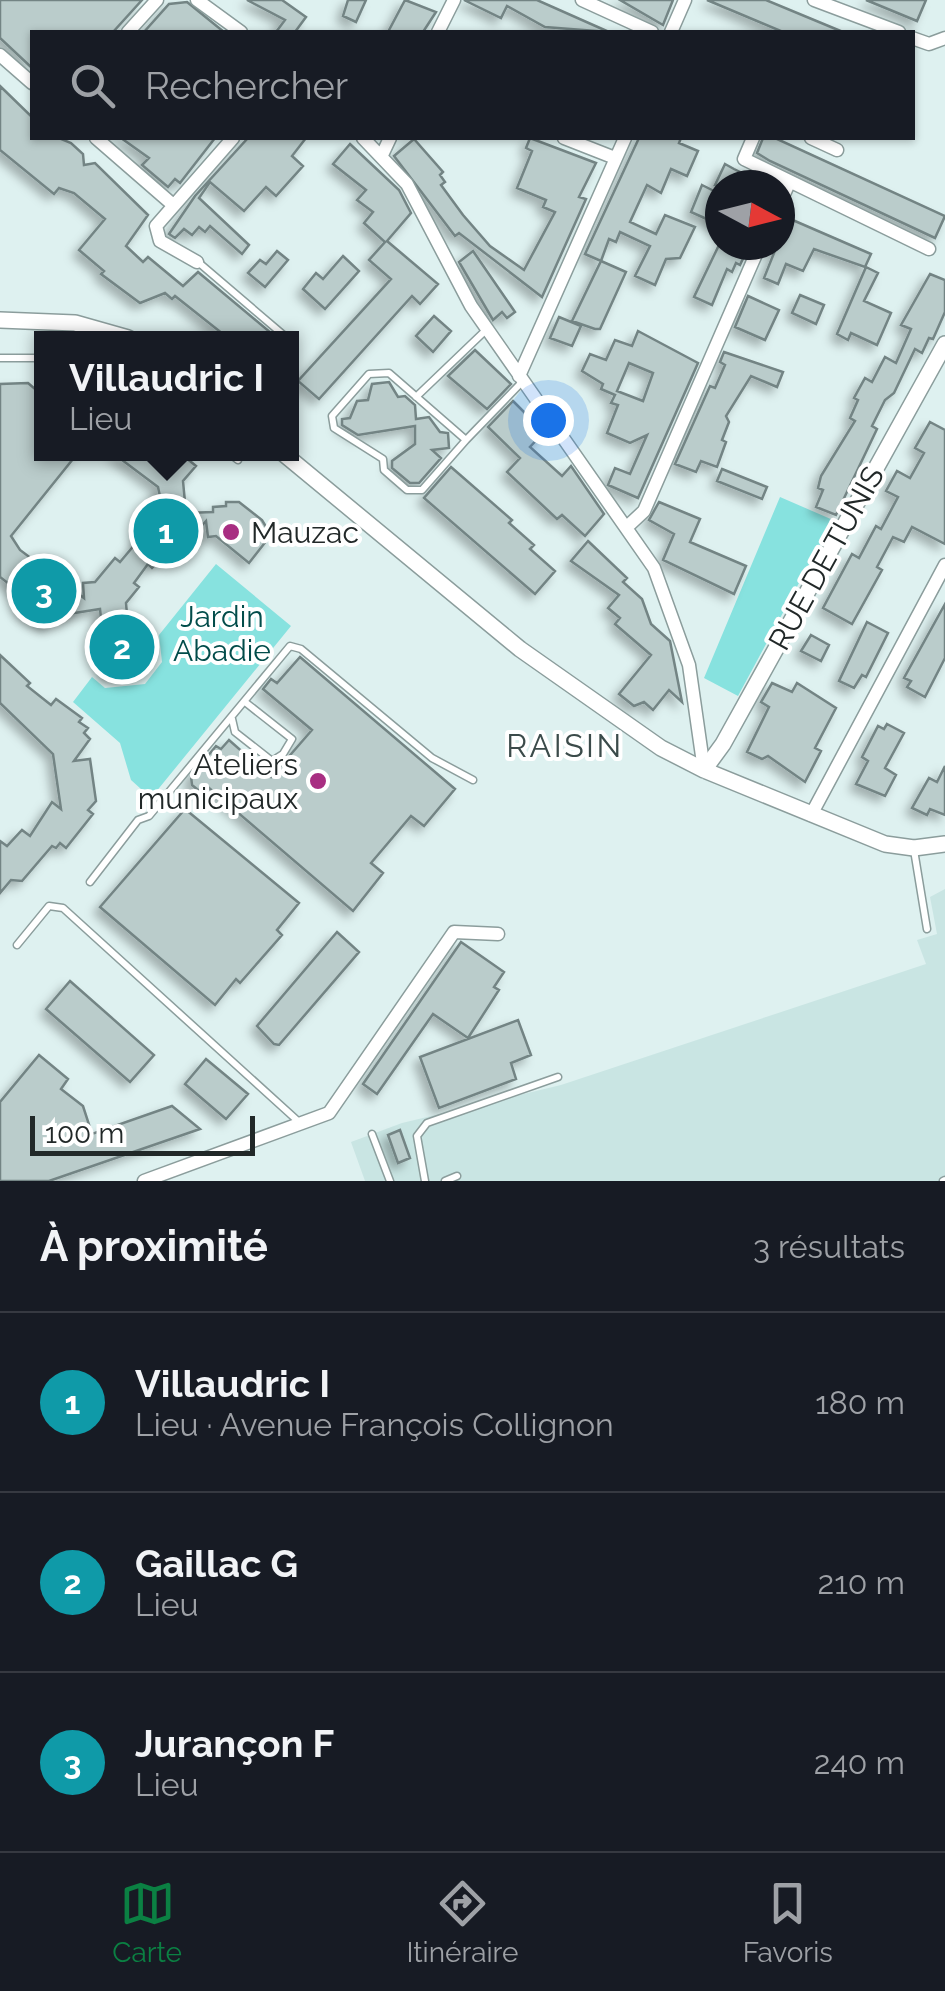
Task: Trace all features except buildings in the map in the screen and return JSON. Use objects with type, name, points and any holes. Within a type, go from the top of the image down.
[{"type":"street","points":[[130,30],[157,0]]},
{"type":"street","points":[[197,0],[237,30]]},
{"type":"street","points":[[439,30],[454,0]]},
{"type":"street","points":[[582,0],[648,30]]},
{"type":"street","points":[[672,30],[685,0]]},
{"type":"street","points":[[814,0],[894,30]]},
{"type":"street","points":[[915,39],[929,44],[945,38]]},
{"type":"street","points":[[0,55],[30,81]]},
{"type":"street","points":[[98,140],[172,204]]},
{"type":"street","points":[[197,262],[160,241],[156,233],[172,204],[231,140]]},
{"type":"street","points":[[365,140],[414,196],[487,328],[654,568],[682,640],[704,770]]},
{"type":"street","points":[[382,155],[389,140]]},
{"type":"street","points":[[569,140],[615,158]]},
{"type":"street","points":[[521,378],[624,140]]},
{"type":"street","points":[[752,140],[744,159],[764,170]]},
{"type":"street","points":[[816,140],[837,150]]},
{"type":"street","points":[[795,187],[929,249]]},
{"type":"street","points":[[628,526],[644,510],[753,260]]},
{"type":"street","points":[[0,320],[75,323],[103,331]]},
{"type":"street","name":"RUE DE TUNIS","points":[[704,770],[723,744],[945,344]]},
{"type":"street","points":[[292,461],[520,649],[661,748],[704,770],[884,844],[914,848],[945,844]]},
{"type":"street","points":[[812,815],[945,565]]},
{"type":"street","points":[[144,1181],[329,1113],[454,932],[498,934]]},
{"type":"lane","points":[[197,262],[279,331]]},
{"type":"lane","points":[[416,396],[487,328]]},
{"type":"lane","points":[[0,358],[34,358]]},
{"type":"lane","points":[[466,440],[389,374],[368,374],[332,416],[334,428],[382,459],[384,470],[407,490],[422,490],[521,378]]},
{"type":"lane","points":[[90,882],[138,820],[150,816],[290,646],[301,648],[432,758],[473,780]]},
{"type":"lane","points":[[232,718],[235,732],[272,761],[283,754],[292,739],[245,702]]},
{"type":"lane","points":[[914,848],[926,928]]},
{"type":"lane","points":[[17,945],[49,906],[63,908],[301,1124]]},
{"type":"lane","points":[[424,1181],[417,1136],[427,1122],[558,1077]]},
{"type":"lane","points":[[372,1134],[390,1181]]},
{"type":"lane","points":[[445,1181],[457,1176]]},
{"type":"shaded area","points":[[945,889],[945,1181],[365,1181],[351,1142],[402,1123],[561,1085],[926,964],[917,940],[937,934],[930,897]]},
{"type":"green space","points":[[780,497],[833,520],[738,696],[704,678]]},
{"type":"green space","name":"Jardin Abadie","points":[[216,564],[291,626],[151,798],[131,780],[120,743],[73,702],[92,677],[105,688],[145,684],[162,662],[159,635]]},
{"type":"place","name":"Villaudric I","points":[[166,531]]},
{"type":"place","name":"Mauzac","points":[[231,532]]},
{"type":"place","name":"Jurançon F","points":[[44,591]]},
{"type":"place","name":"Gaillac G","points":[[122,647]]},
{"type":"place","name":"Ateliers municipaux","points":[[318,781]]},
{"type":"district","name":"RAISIN","points":[[565,745]]}]
